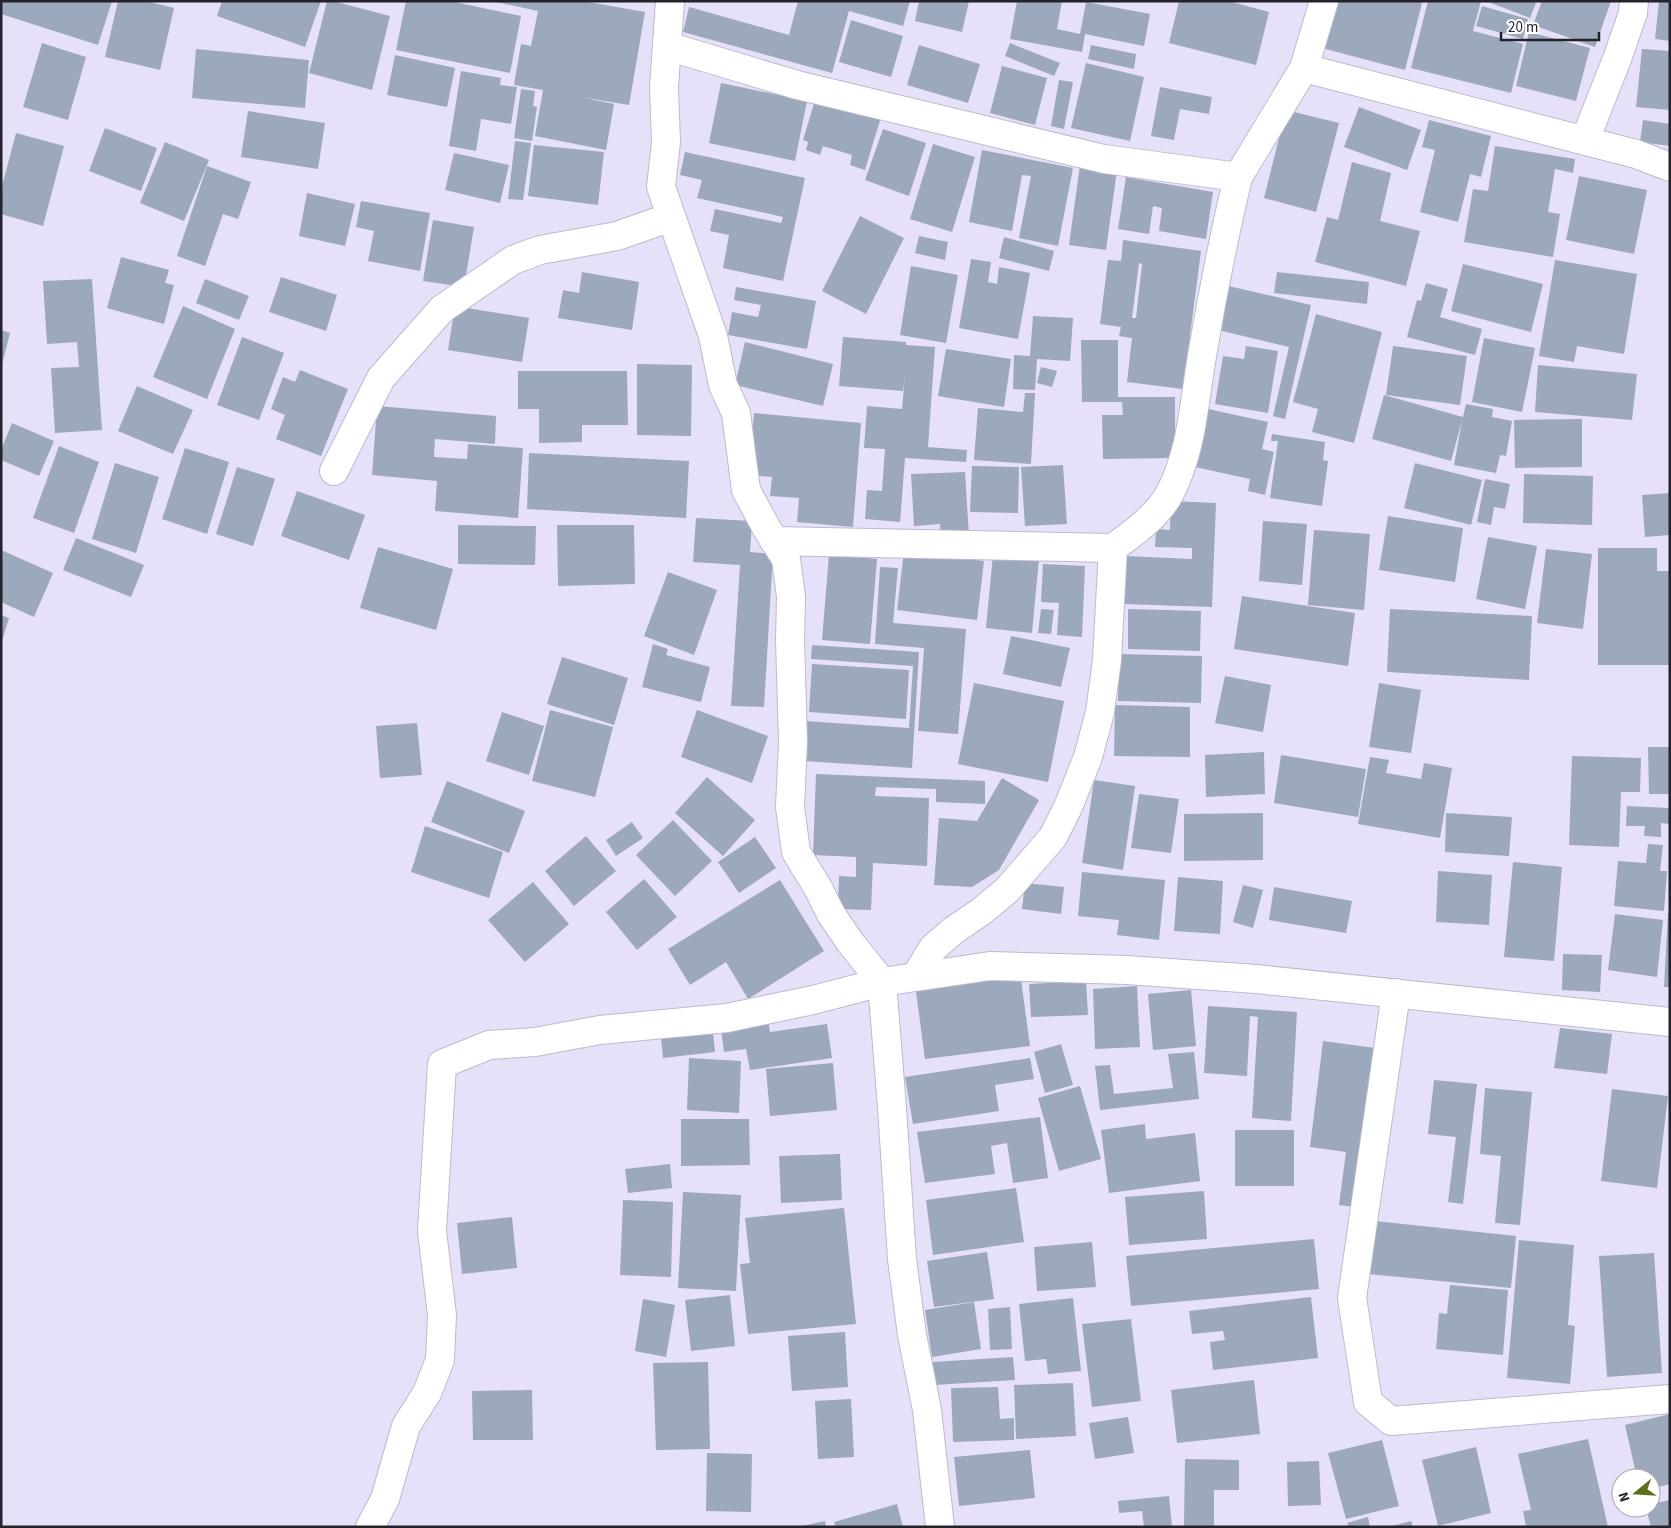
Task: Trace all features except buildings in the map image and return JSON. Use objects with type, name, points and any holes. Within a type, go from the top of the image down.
[{"type":"street","points":[[670,1],[664,87],[666,142],[661,187],[713,336],[724,385],[736,414],[746,490],[786,559],[791,597],[790,640],[793,742],[790,807],[796,852],[818,888],[830,914],[882,982],[902,1259],[912,1336],[927,1410],[940,1527]]},
{"type":"street","points":[[774,541],[1113,548],[1161,508],[1170,494],[1185,457],[1216,273],[1238,177],[1304,68],[1324,1]]},
{"type":"street","points":[[1585,140],[1617,59],[1633,12],[1634,1]]},
{"type":"street","points":[[667,46],[797,85],[1104,159],[1238,177]]},
{"type":"street","points":[[1304,68],[1585,140],[1636,154],[1670,166]]},
{"type":"street","points":[[334,471],[381,378],[442,310],[513,260],[540,250],[617,236],[671,217]]},
{"type":"street","points":[[916,976],[933,948],[954,930],[982,911],[1013,884],[1053,837],[1068,808],[1088,758],[1100,712],[1107,660],[1113,548]]},
{"type":"street","points":[[370,1527],[385,1499],[406,1426],[427,1393],[440,1360],[442,1315],[432,1231],[442,1064],[489,1045],[535,1042],[600,1030],[727,1018],[813,1000],[882,982],[990,966],[1098,969],[1256,979],[1670,1022]]},
{"type":"street","points":[[1396,993],[1352,1298],[1368,1402],[1391,1421],[1670,1399]]}]
